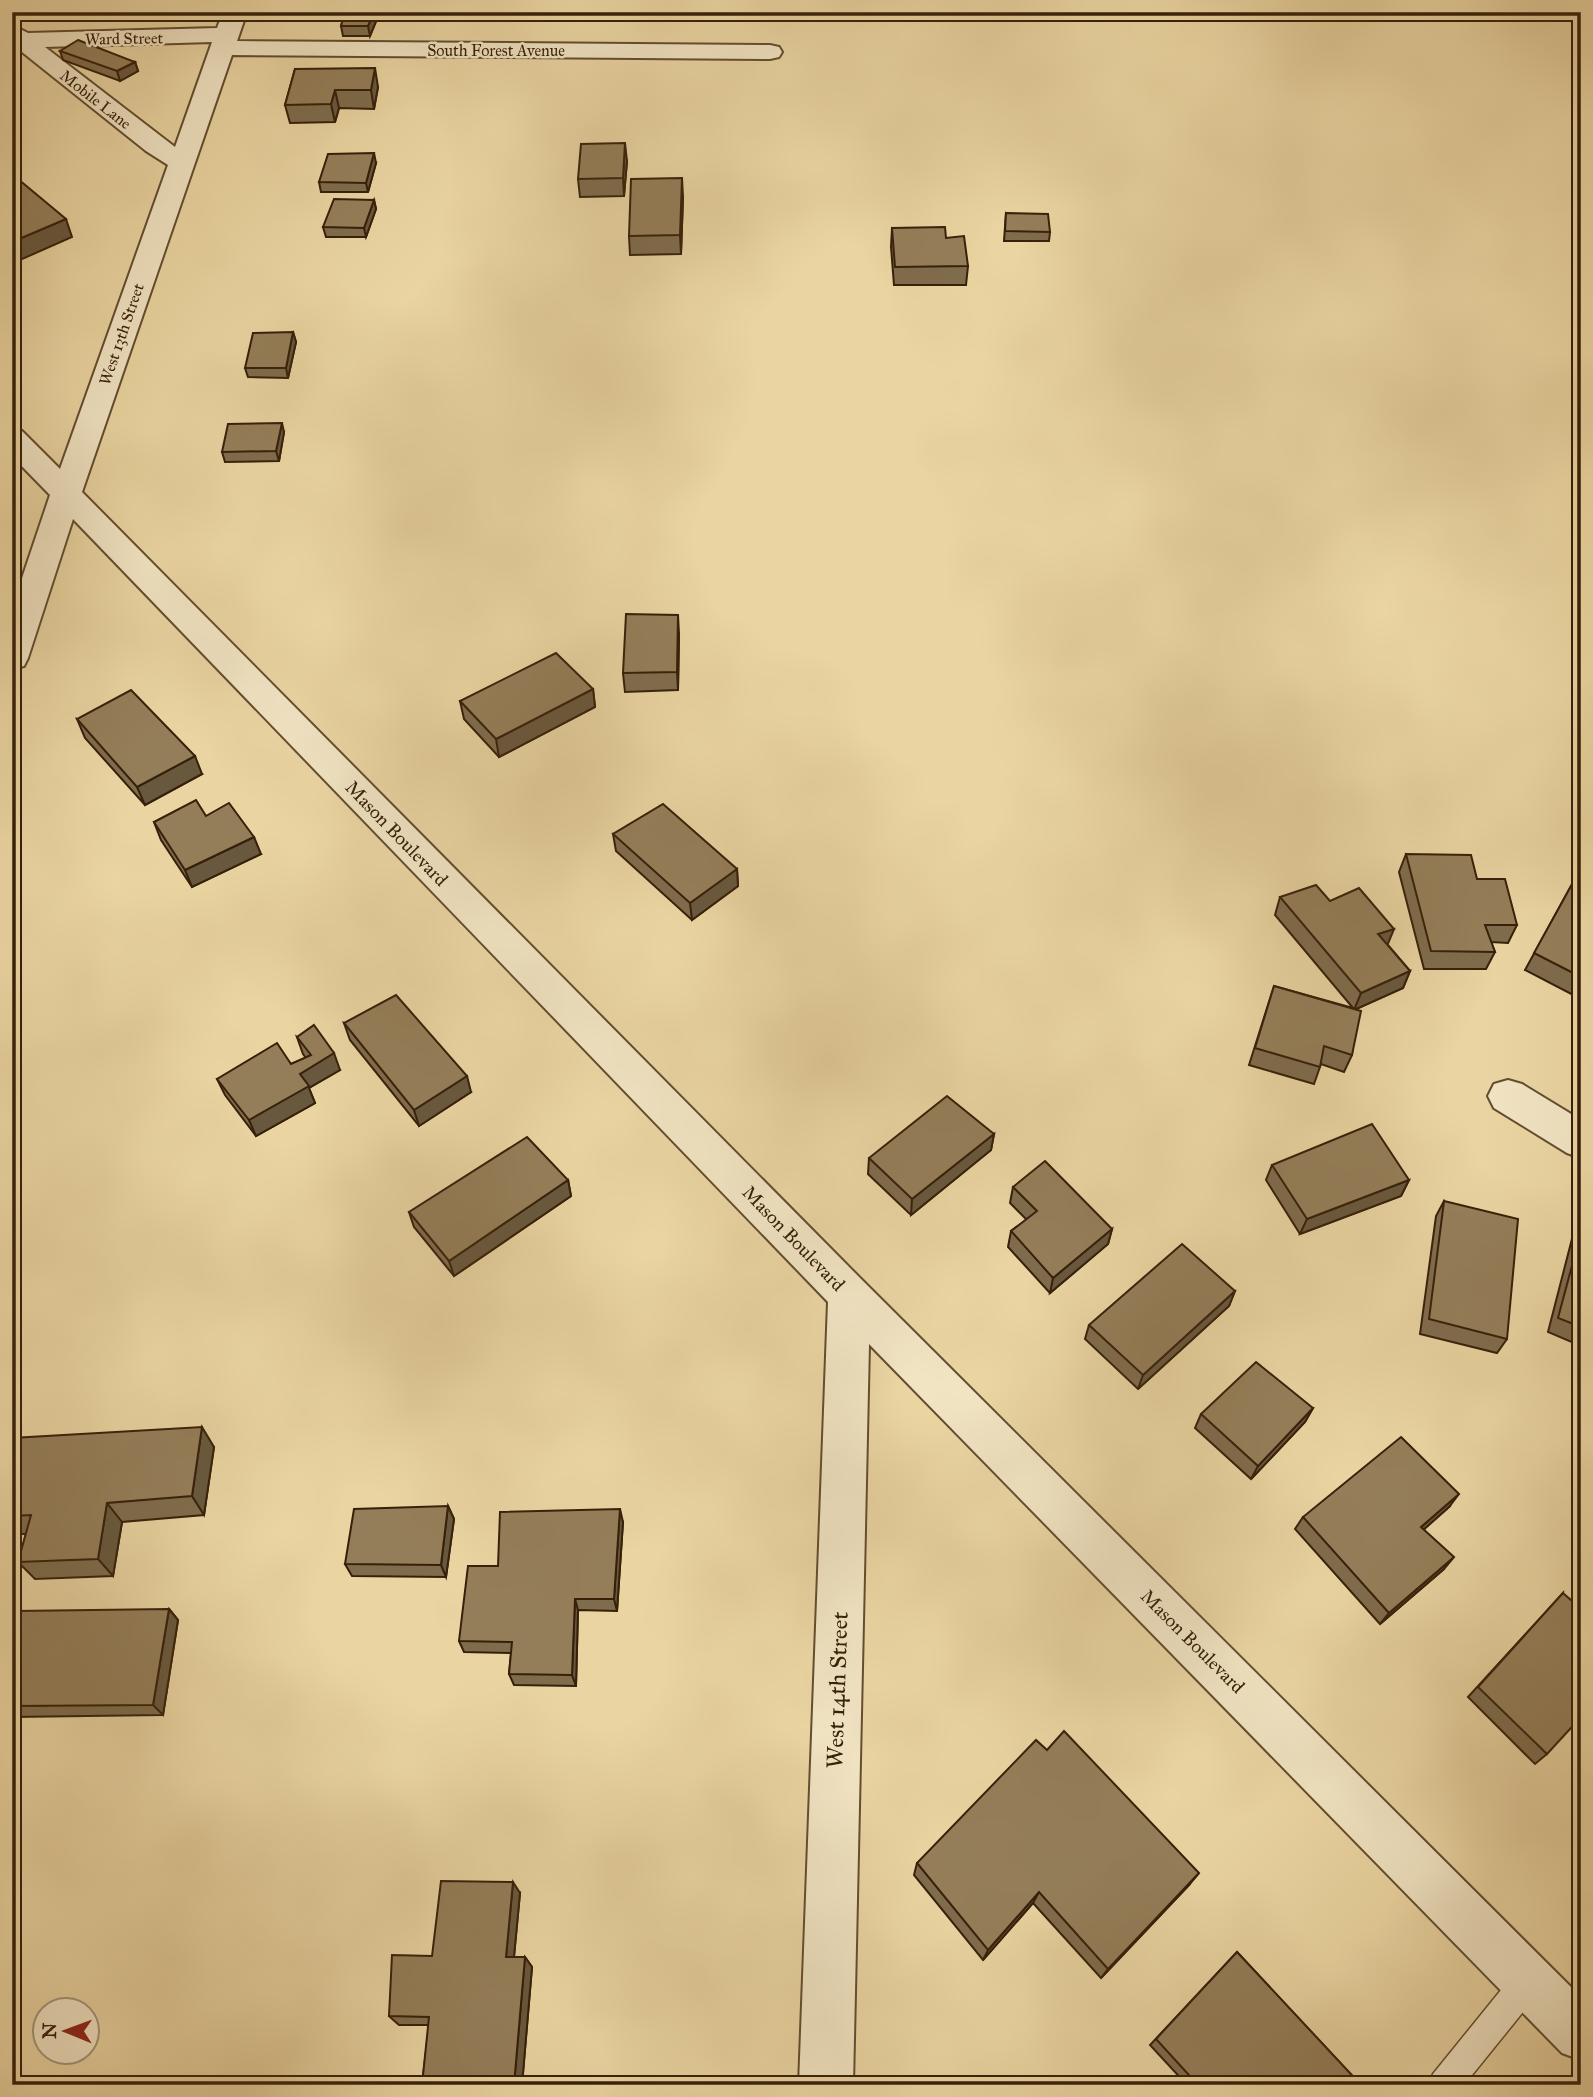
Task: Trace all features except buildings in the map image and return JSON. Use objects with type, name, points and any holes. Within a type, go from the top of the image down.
[{"type":"street","name":"Ward Street","points":[[17,36],[228,32]]},
{"type":"street","name":"South Forest Avenue","points":[[228,32],[770,52]]},
{"type":"street","name":"West 13th Street","points":[[12,658],[66,494],[228,32]]},
{"type":"street","name":"Mobile Lane","points":[[17,36],[155,146],[181,162]]},
{"type":"street","name":"Mason Boulevard","points":[[12,438],[849,1295],[1581,2034]]},
{"type":"street","points":[[1507,1096],[1581,1141]]},
{"type":"street","name":"West 14th Street","points":[[826,2085],[849,1295]]},
{"type":"lane","points":[[914,12],[1389,12]]},
{"type":"lane","points":[[1444,2085],[1530,1980]]}]
